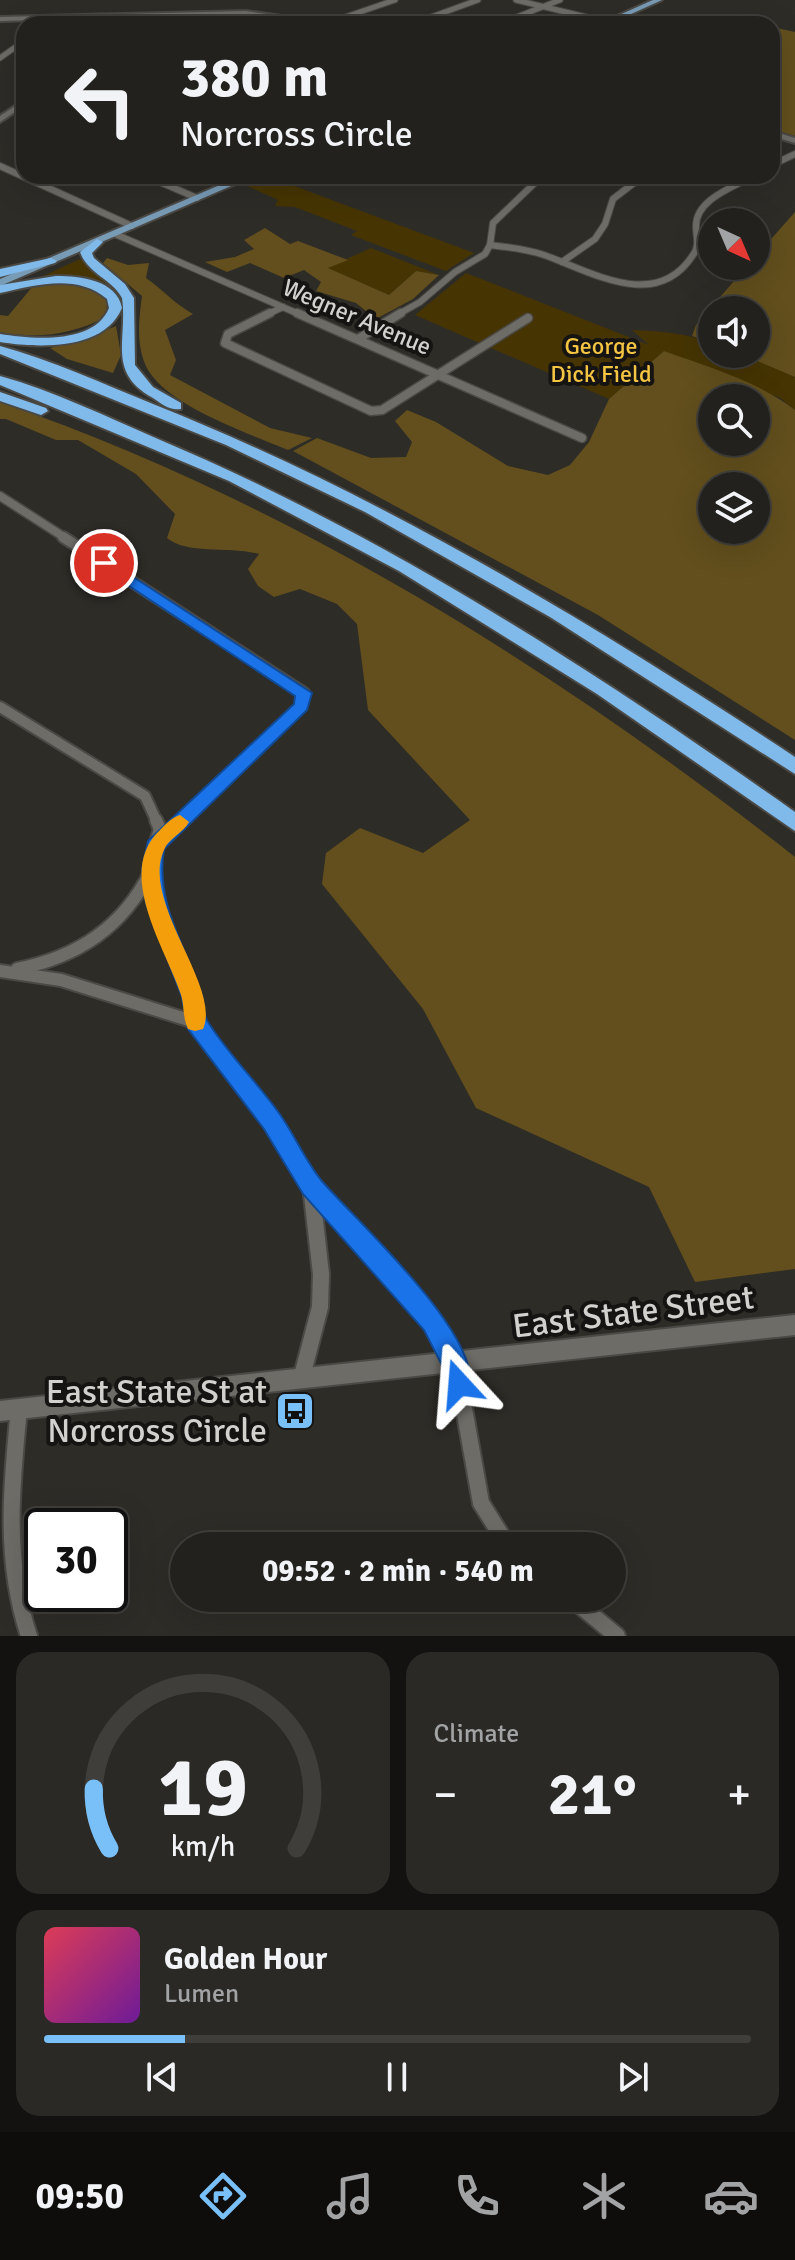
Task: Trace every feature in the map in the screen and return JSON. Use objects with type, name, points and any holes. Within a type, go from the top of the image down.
[{"type":"highway","points":[[97,242],[86,252],[88,260],[123,288],[129,300],[126,357],[132,374],[148,390],[201,419],[229,441]]},
{"type":"highway","points":[[0,273],[51,261]]},
{"type":"highway","points":[[0,286],[73,280],[89,283],[107,293],[115,306],[115,312],[107,322],[80,336],[44,342],[0,338]]},
{"type":"highway","points":[[0,350],[229,441],[356,502],[495,577],[627,656],[795,767]]},
{"type":"highway","points":[[0,380],[185,455],[398,564],[583,676],[795,823]]},
{"type":"highway","points":[[0,396],[180,465],[398,564]]},
{"type":"main road","points":[[622,16],[659,0]]},
{"type":"main road","points":[[134,16],[146,6]]},
{"type":"main road","points":[[134,16],[276,16]]},
{"type":"main road","points":[[0,286],[230,184]]},
{"type":"street","points":[[352,16],[395,0]]},
{"type":"street","points":[[434,16],[478,0]]},
{"type":"street","points":[[516,0],[583,16]]},
{"type":"street","points":[[533,0],[594,15]]},
{"type":"street","points":[[520,16],[560,0]]},
{"type":"street","points":[[0,58],[16,47]]},
{"type":"street","points":[[7,53],[16,54]]},
{"type":"street","points":[[45,184],[132,226]]},
{"type":"street","points":[[165,184],[197,198]]},
{"type":"street","points":[[358,339],[420,302],[455,272],[485,254],[490,245],[493,223],[533,184]]},
{"type":"street","points":[[562,262],[595,239],[605,224],[613,199],[630,184]]},
{"type":"street","points":[[490,245],[529,251],[633,287],[670,281],[696,252],[696,221],[701,210],[741,184]]},
{"type":"street","name":"Wegner Avenue","points":[[115,234],[582,438]]},
{"type":"street","points":[[283,307],[228,334],[225,343],[371,411],[382,410],[528,318]]},
{"type":"street","points":[[0,496],[300,688],[305,700],[302,706],[155,846]]},
{"type":"street","points":[[0,707],[145,796],[160,829],[151,870],[155,903],[192,997],[195,1022],[272,1121],[311,1185],[433,1321],[456,1364],[481,1503],[498,1532]]},
{"type":"street","points":[[3,971],[56,960],[98,938],[132,906],[151,870]]},
{"type":"street","points":[[3,971],[61,980],[195,1022]]},
{"type":"street","points":[[301,1380],[320,1307],[321,1274],[311,1185]]},
{"type":"street","name":"East State Street","points":[[9,1410],[795,1325]]},
{"type":"street","points":[[9,1410],[7,1547],[10,1584],[29,1636]]},
{"type":"street","points":[[588,1612],[617,1636]]},
{"type":"green space","points":[[289,184],[474,253],[446,271],[351,235],[357,231],[295,207],[275,206],[278,200],[245,185]]},
{"type":"green space","points":[[371,248],[439,275],[416,271],[389,295],[327,268]]},
{"type":"green space","points":[[80,259],[113,285],[70,275],[39,278]]},
{"type":"green space","name":"George Dick Field","points":[[466,273],[649,345],[632,330],[698,339],[698,365],[664,351],[609,399],[415,315]]},
{"type":"green space","name":"George Dick Field","points":[[770,366],[795,377],[795,410],[770,394],[770,384],[745,384],[706,368]]},
{"type":"shaded area","points":[[780,29],[795,32],[795,136],[780,131]]},
{"type":"shaded area","points":[[795,212],[795,377],[770,366],[770,296],[721,296],[735,280],[770,280],[770,240]]},
{"type":"shaded area","points":[[265,228],[290,244],[298,241],[348,260],[328,268],[389,295],[416,271],[439,275],[413,299],[376,319],[356,303],[316,291],[321,282],[304,270],[284,278],[250,263],[227,272],[205,262],[235,257],[254,249],[244,240]]},
{"type":"shaded area","points":[[107,258],[128,265],[149,263],[146,278],[193,314],[165,330],[176,360],[170,375],[270,428],[312,438],[288,450],[187,405],[154,379],[140,347],[142,296],[103,263]]},
{"type":"shaded area","points":[[64,281],[91,288],[107,299],[106,317],[54,334],[0,332],[0,315],[8,316],[33,286]]},
{"type":"shaded area","points":[[698,323],[698,338],[692,336]]},
{"type":"shaded area","points":[[116,326],[121,355],[113,373],[67,359],[50,348],[87,338]]},
{"type":"shaded area","points":[[664,351],[698,363],[698,368],[712,368],[751,384],[698,384],[698,456],[770,456],[770,394],[795,410],[795,740],[598,615],[293,451],[317,438],[371,458],[406,457],[412,442],[395,421],[407,410],[436,422],[508,466],[548,475],[570,465],[589,442],[609,399]]},
{"type":"shaded area","points":[[0,402],[107,443],[212,489],[315,540],[416,596],[610,720],[795,857],[795,1269],[695,1282],[649,1187],[476,1108],[423,1009],[322,884],[326,853],[360,828],[423,853],[470,820],[368,710],[357,624],[337,604],[300,589],[274,597],[258,586],[248,569],[259,554],[186,547],[167,538],[175,514],[136,474],[78,440],[56,440],[0,419]]},
{"type":"slow traffic","points":[[180,822],[155,846],[151,870],[155,903],[192,997],[195,1022]]},
{"type":"place","name":"East State St at Norcross Circle","points":[[295,1411]]},
{"type":"route","points":[[104,563],[304,693],[302,706],[155,846],[151,870],[155,903],[192,997],[195,1022],[272,1121],[311,1185],[433,1321],[456,1364],[459,1384]]}]
